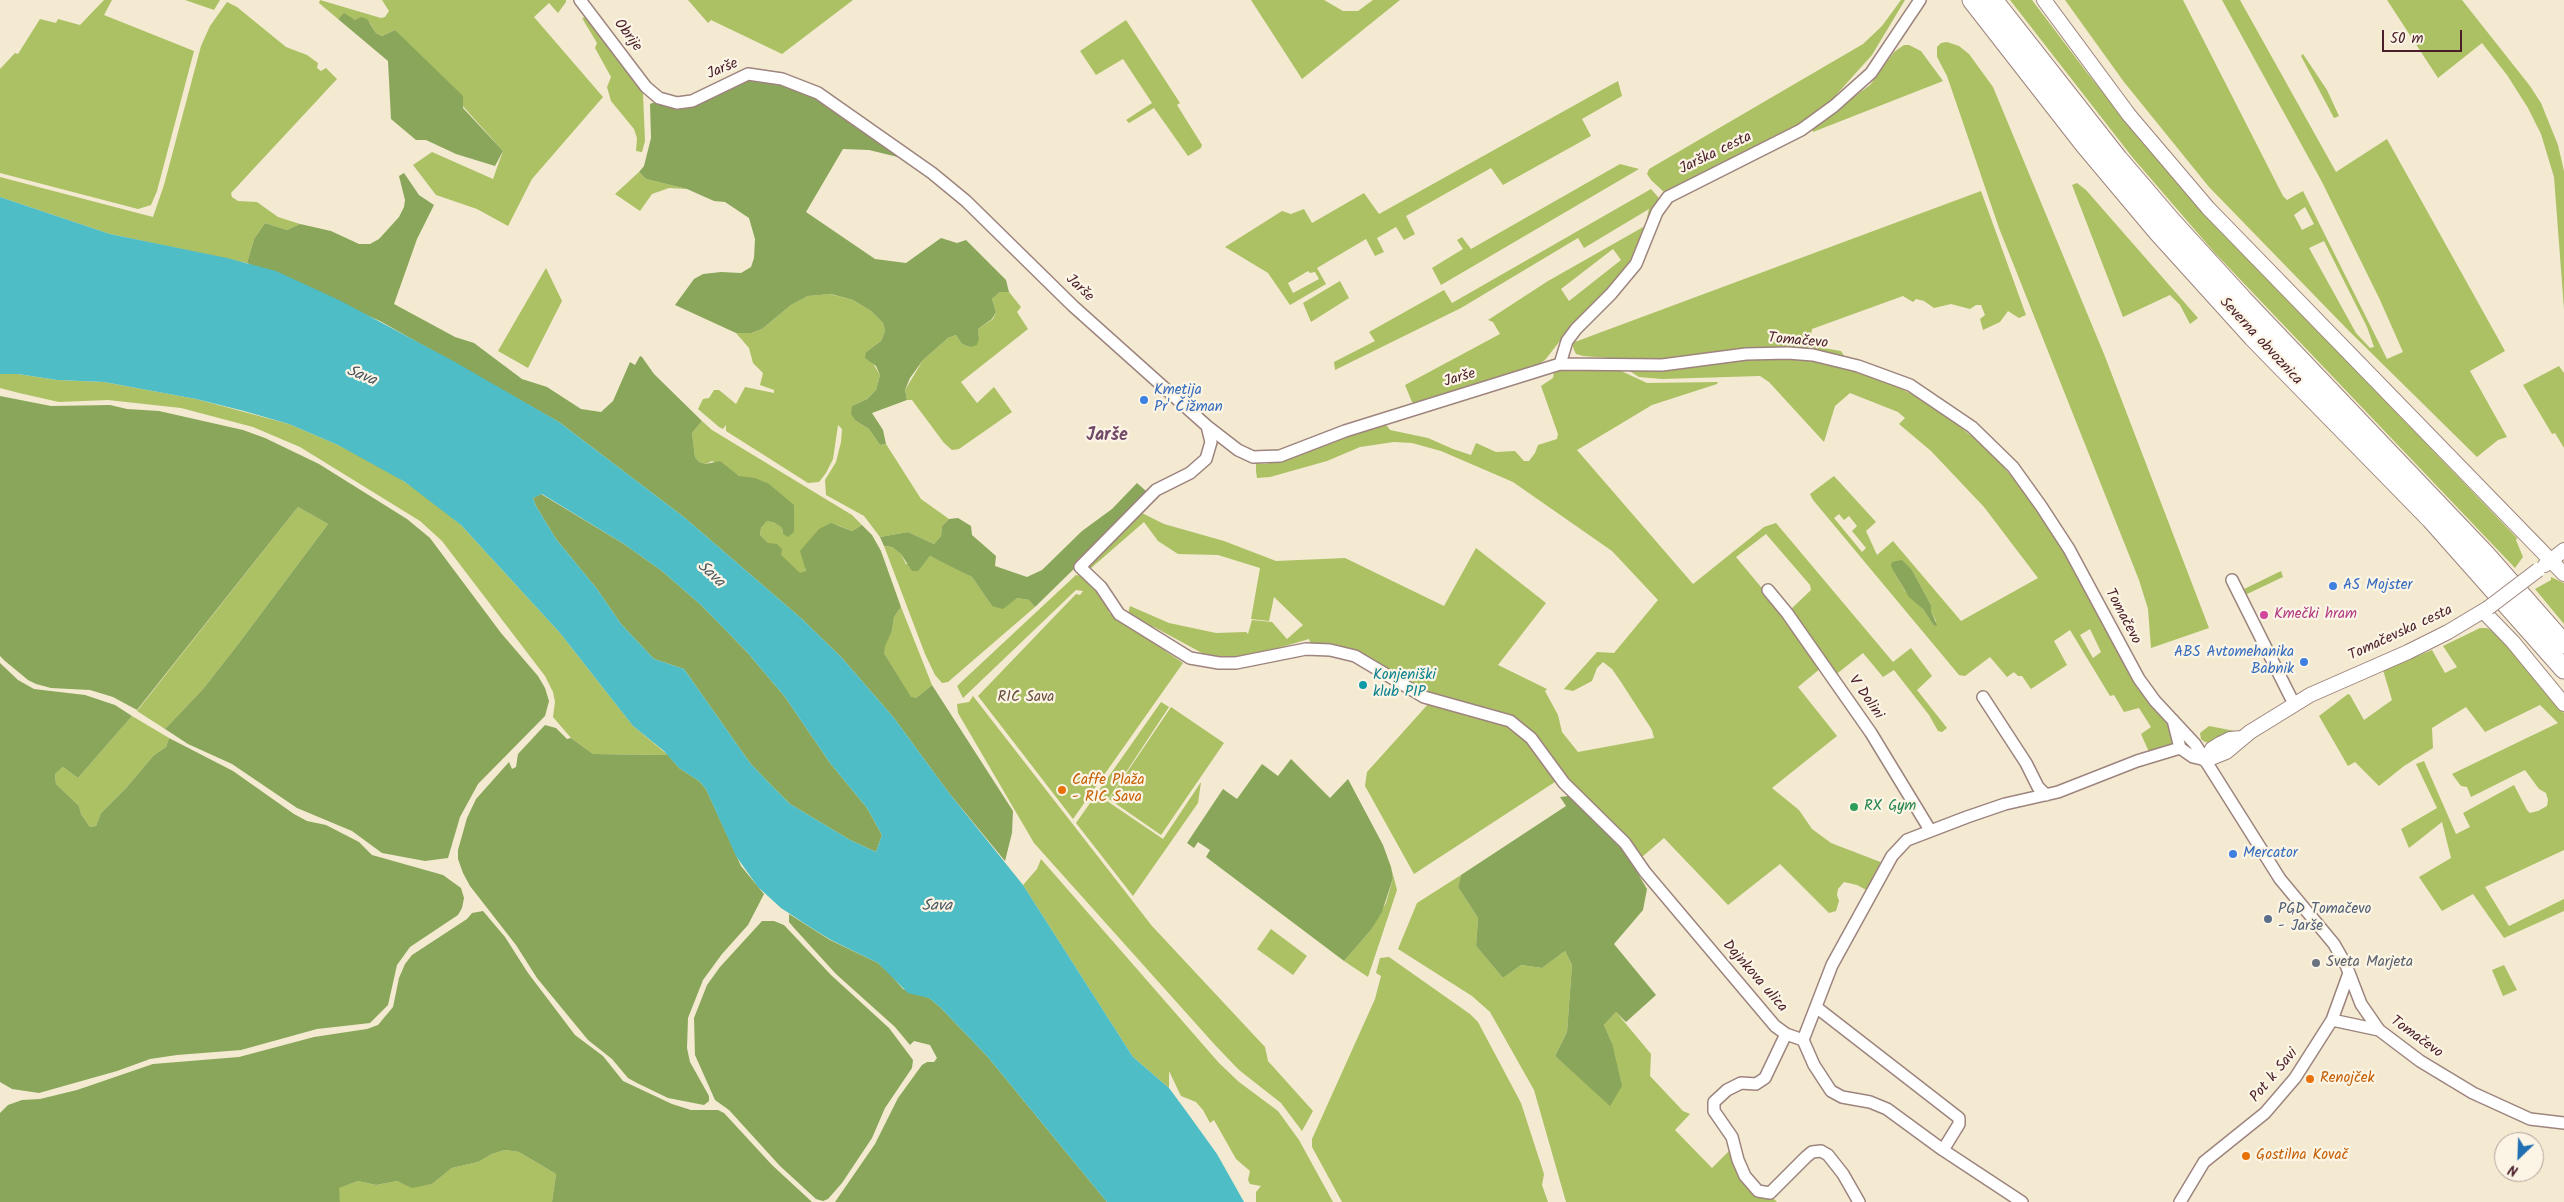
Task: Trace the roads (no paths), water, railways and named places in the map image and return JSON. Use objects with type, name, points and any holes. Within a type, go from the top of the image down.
[{"type":"highway","name":"Severna obvoznica","points":[[1972,0],[2080,138],[2158,232],[2253,336],[2431,519],[2561,657]]},
{"type":"highway","name":"Severna obvoznica","points":[[1993,0],[2118,158],[2171,221],[2243,300],[2485,554],[2561,657]]},
{"type":"highway","points":[[2561,657],[2564,677]]},
{"type":"street","name":"Obrije","points":[[580,0],[632,67]]},
{"type":"street","name":"Jarška cesta","points":[[1560,364],[1567,341],[1576,329],[1611,294],[1636,264],[1644,250],[1657,212],[1668,197],[1801,130],[1834,106],[1868,76],[1920,0]]},
{"type":"street","points":[[2044,0],[2129,115],[2208,208],[2564,574]]},
{"type":"street","name":"Jarše","points":[[632,67],[646,87],[659,98],[677,103],[692,101],[748,74],[782,79],[818,93],[932,173],[966,201],[1073,306],[1207,426],[1238,450],[1253,457],[1280,456],[1345,430],[1533,372]]},
{"type":"street","name":"Tomačevo","points":[[1533,372],[1560,364],[1662,365],[1746,354],[1788,353],[1814,355],[1858,366],[1910,385],[1972,427],[2013,467],[2069,549],[2130,665],[2155,701],[2206,760],[2280,879],[2334,944],[2362,1004],[2379,1030],[2420,1062],[2473,1093],[2530,1119],[2564,1123]]},
{"type":"street","name":"Dajnkova ulica","points":[[1207,426],[1210,442],[1206,459],[1190,473],[1156,490],[1080,567],[1101,588],[1119,614],[1190,658],[1219,663],[1236,663],[1306,649],[1330,650],[1355,656],[1424,697],[1510,721],[1531,738],[1564,783],[1625,843],[1644,872],[1775,1026],[1786,1034],[1804,1040]]},
{"type":"street","name":"Tomačevska cesta","points":[[2206,760],[2212,749],[2230,739],[2243,738],[2294,704],[2336,682],[2408,652],[2454,628],[2485,609],[2564,550]]},
{"type":"street","points":[[2232,580],[2294,704]]},
{"type":"street","name":"V Dolini","points":[[1768,590],[1787,613],[1804,640],[1871,732],[1930,830]]},
{"type":"street","points":[[2485,609],[2564,704]]},
{"type":"street","points":[[1983,697],[2026,763],[2038,786],[2046,795]]},
{"type":"street","points":[[2173,720],[2180,748],[2193,757],[2206,760]]},
{"type":"street","points":[[2022,1202],[1943,1150],[1886,1108],[1870,1102],[1842,1097],[1830,1091],[1814,1065],[1804,1040],[1832,965],[1894,853],[1907,840],[2005,804],[2064,790],[2137,761],[2180,748]]},
{"type":"street","name":"Pot k Savi","points":[[2184,1200],[2204,1162],[2265,1113],[2281,1096],[2315,1050],[2332,1020],[2349,973]]},
{"type":"street","points":[[1816,1007],[1958,1118],[1959,1124],[1943,1150]]},
{"type":"street","points":[[2332,1020],[2379,1030]]},
{"type":"street","points":[[1786,1034],[1765,1078],[1756,1084],[1741,1084],[1728,1090],[1714,1102],[1714,1111],[1732,1137],[1738,1160],[1745,1176],[1758,1191],[1770,1193],[1806,1157],[1821,1151],[1828,1155],[1843,1174],[1859,1202]]},
{"type":"water","name":"Sava","points":[[0,197],[110,234],[227,258],[276,271],[341,301],[455,362],[559,422],[685,518],[802,619],[842,658],[894,718],[949,793],[1023,885],[1133,1057],[1169,1088],[1217,1154],[1244,1202],[1107,1202],[987,1056],[940,1007],[929,998],[908,993],[878,963],[831,940],[810,927],[781,908],[758,887],[736,856],[706,789],[699,781],[679,768],[664,751],[633,726],[560,633],[461,525],[405,482],[338,445],[289,424],[244,411],[196,399],[104,382],[57,380],[18,374],[0,374]],"holes":[[[542,494],[624,544],[662,571],[701,605],[747,652],[785,697],[830,763],[867,808],[882,835],[876,852],[850,840],[790,804],[771,785],[750,763],[684,669],[654,659],[621,624],[597,589],[556,539],[533,498]]]},
{"type":"place","name":"Kmetija Pr' Čižman","points":[[1144,400]]},
{"type":"place","name":"AS Mojster","points":[[2333,586]]},
{"type":"place","name":"Kmečki hram","points":[[2264,615]]},
{"type":"place","name":"ABS Avtomehanika Babnik","points":[[2304,662]]},
{"type":"place","name":"Konjeniški klub PIP","points":[[1363,685]]},
{"type":"place","name":"Caffe Plaža - RIC Sava","points":[[1062,790]]},
{"type":"place","name":"RX Gym","points":[[1854,807]]},
{"type":"place","name":"Mercator","points":[[2233,854]]},
{"type":"place","name":"PGD Tomačevo - Jarše","points":[[2268,919]]},
{"type":"place","name":"Sveta Marjeta","points":[[2316,963]]},
{"type":"place","name":"Renojček","points":[[2310,1079]]},
{"type":"place","name":"Gostilna Kovač","points":[[2246,1156]]},
{"type":"district","name":"Jarše","points":[[1107,437]]},
{"type":"park label","name":"RIC Sava","points":[[1026,698]]}]
